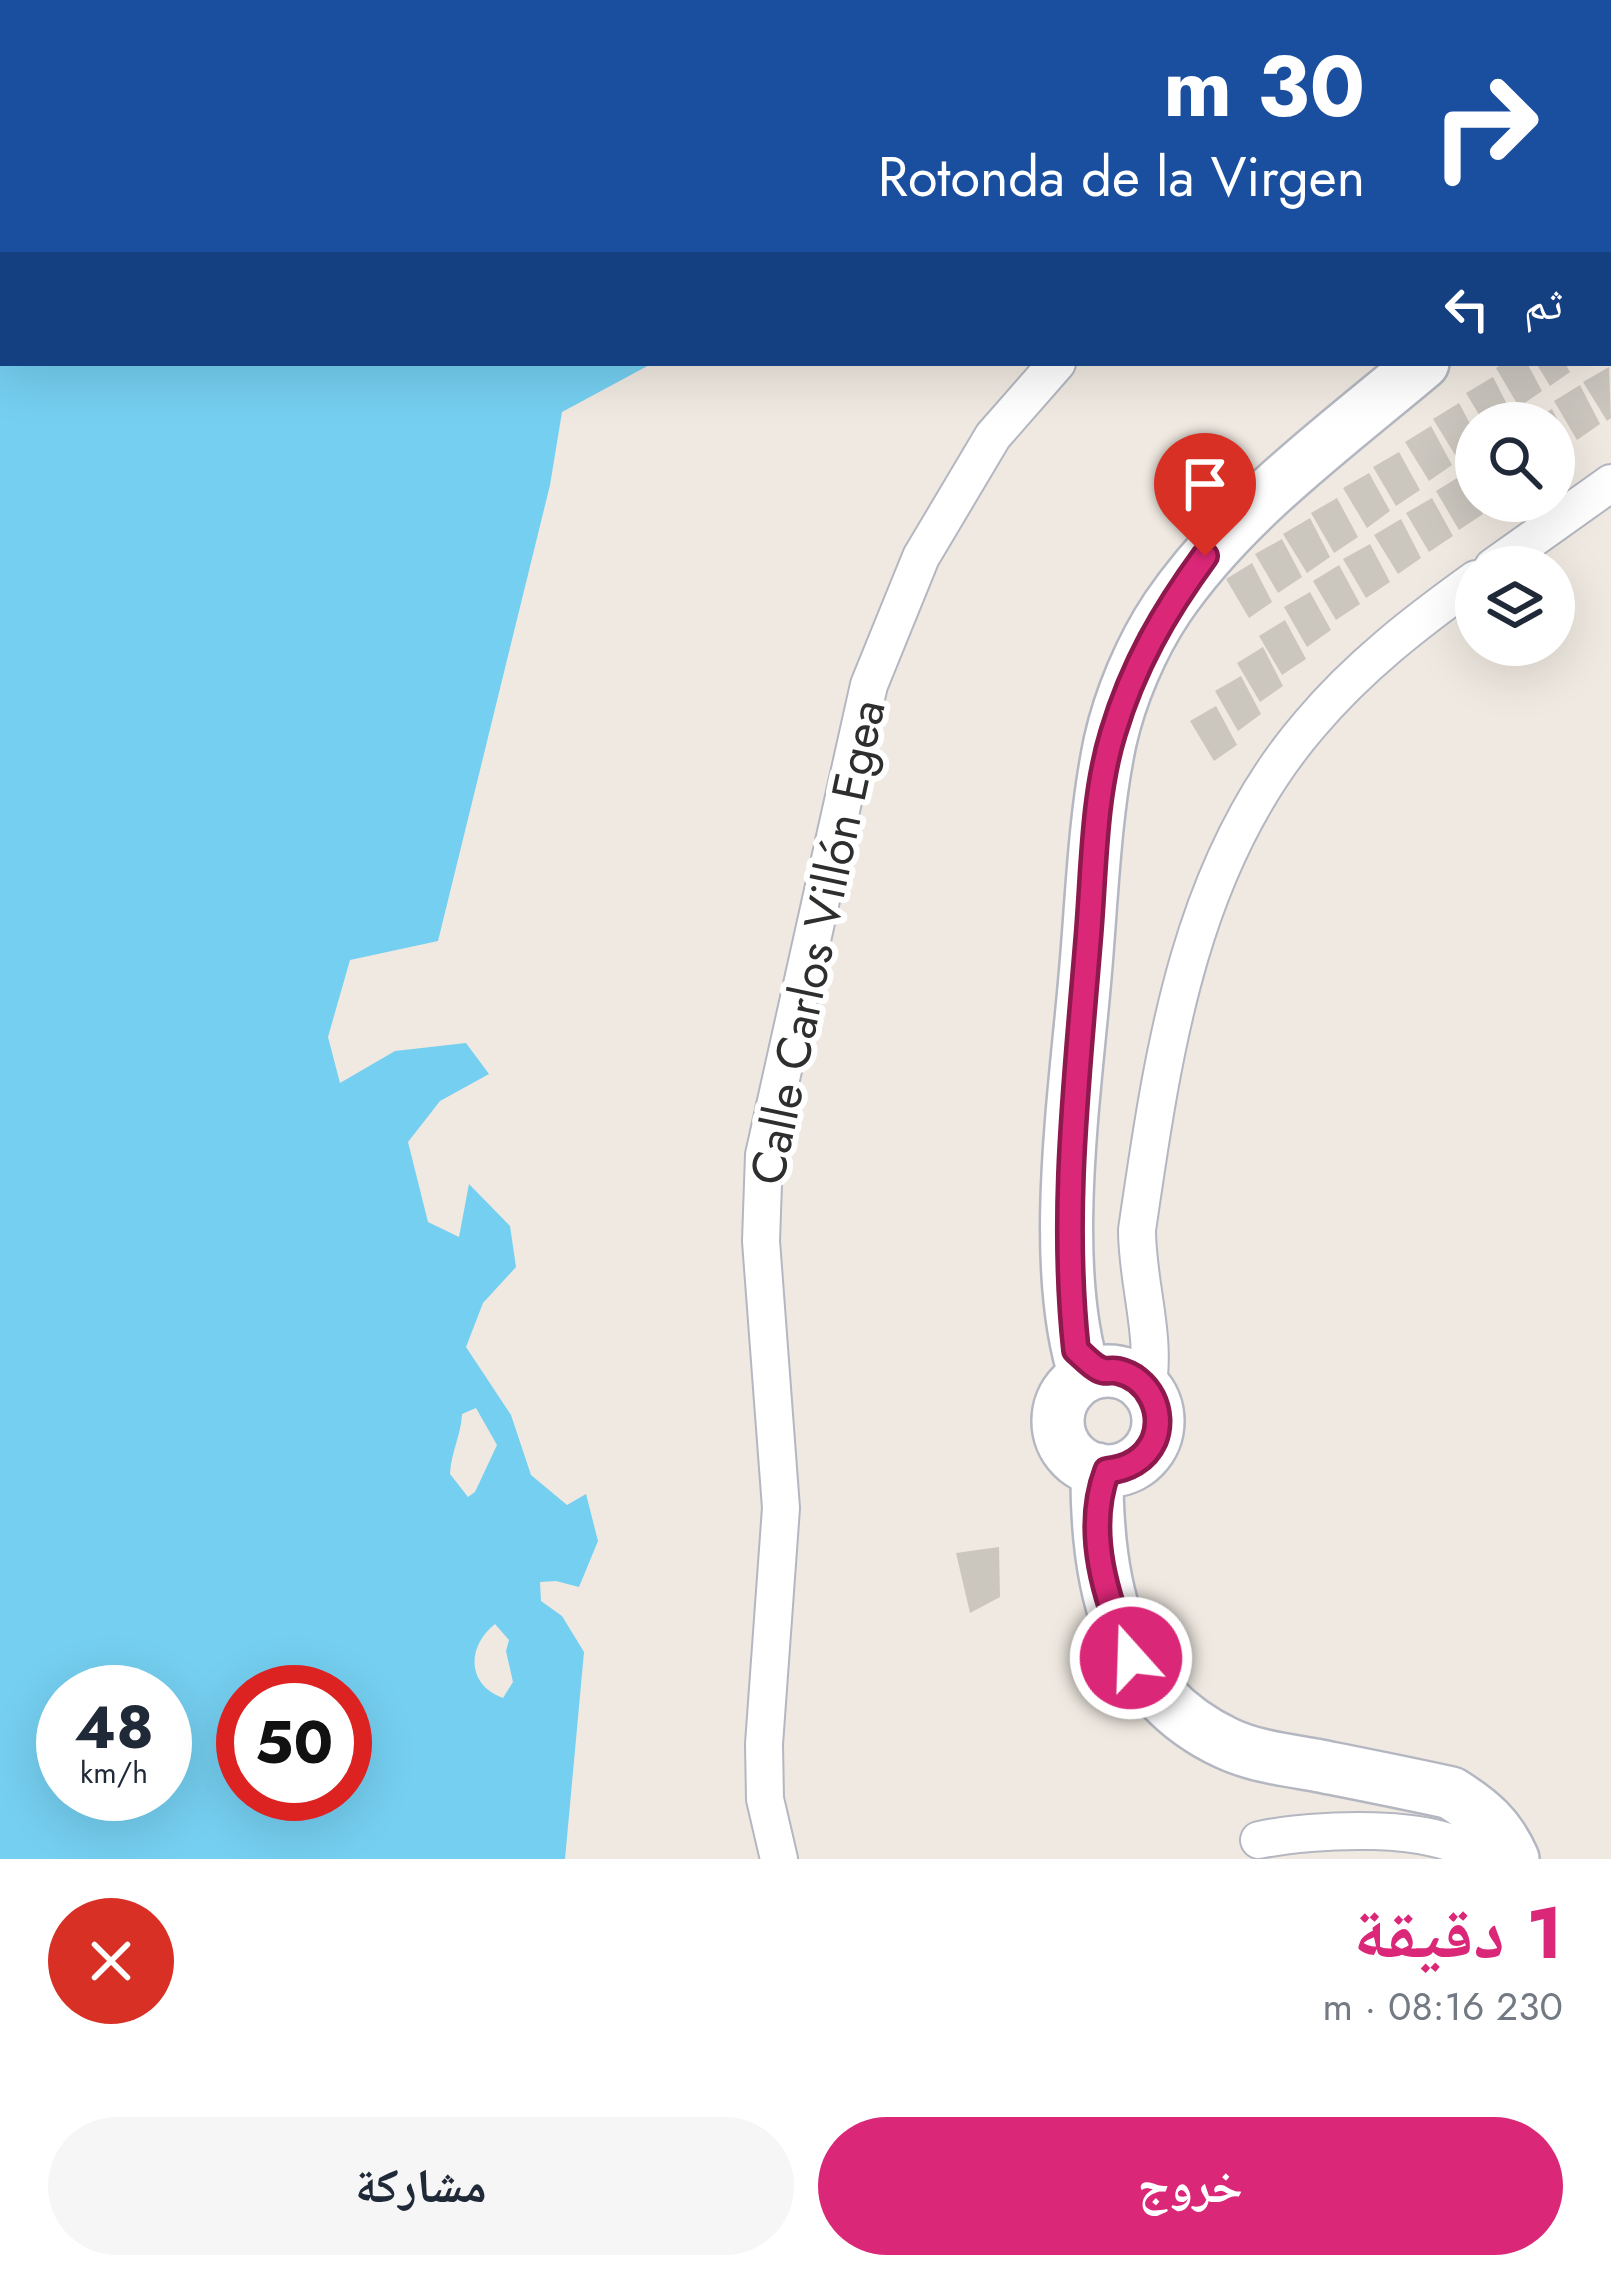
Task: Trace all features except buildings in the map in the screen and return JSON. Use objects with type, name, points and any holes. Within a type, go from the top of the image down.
[{"type":"main road","points":[[1100,1480],[1135,1463],[1155,1438],[1156,1405],[1117,1371],[1068,1231],[1072,1121],[1100,806],[1111,738],[1133,673],[1165,611],[1205,556],[1420,366]]},
{"type":"main road","points":[[1100,1480],[1075,1458],[1059,1431],[1062,1399],[1117,1371]]},
{"type":"main road","points":[[1100,1480],[1096,1533],[1114,1618],[1131,1658],[1157,1694],[1190,1723],[1228,1744],[1451,1793],[1479,1810],[1502,1834],[1514,1859]]},
{"type":"street","name":"Calle Carlos Villón Egea","points":[[779,1859],[764,1799],[781,1508],[761,1241],[764,1155],[869,685],[921,557],[993,436],[1054,366]]},
{"type":"street","points":[[1522,546],[1611,483]]},
{"type":"street","points":[[1117,1371],[1172,1022],[1192,942],[1221,865],[1260,793],[1308,726],[1364,666],[1455,595]]},
{"type":"street","points":[[1259,1840],[1308,1832],[1416,1834],[1456,1843],[1480,1859]]},
{"type":"water","points":[[0,366],[647,366],[562,412],[550,485],[438,941],[350,960],[328,1037],[340,1083],[395,1051],[466,1043],[489,1074],[440,1101],[408,1142],[428,1222],[459,1237],[469,1184],[510,1226],[516,1267],[483,1303],[466,1347],[511,1415],[531,1475],[567,1505],[586,1494],[598,1541],[579,1587],[540,1582],[541,1601],[562,1616],[584,1652],[565,1859],[0,1859]],"holes":[[[476,1408],[497,1445],[475,1492],[468,1497],[450,1474],[462,1414]],[[495,1624],[509,1640],[506,1651],[513,1682],[503,1698],[482,1684],[475,1654]]]},
{"type":"route","points":[[1131,1658],[1114,1618],[1096,1533],[1096,1499],[1107,1471],[1135,1463],[1147,1452],[1158,1423],[1156,1405],[1135,1378],[1101,1371],[1076,1350],[1068,1231],[1071,1144],[1100,806],[1111,738],[1133,673],[1165,611],[1205,556]]}]
